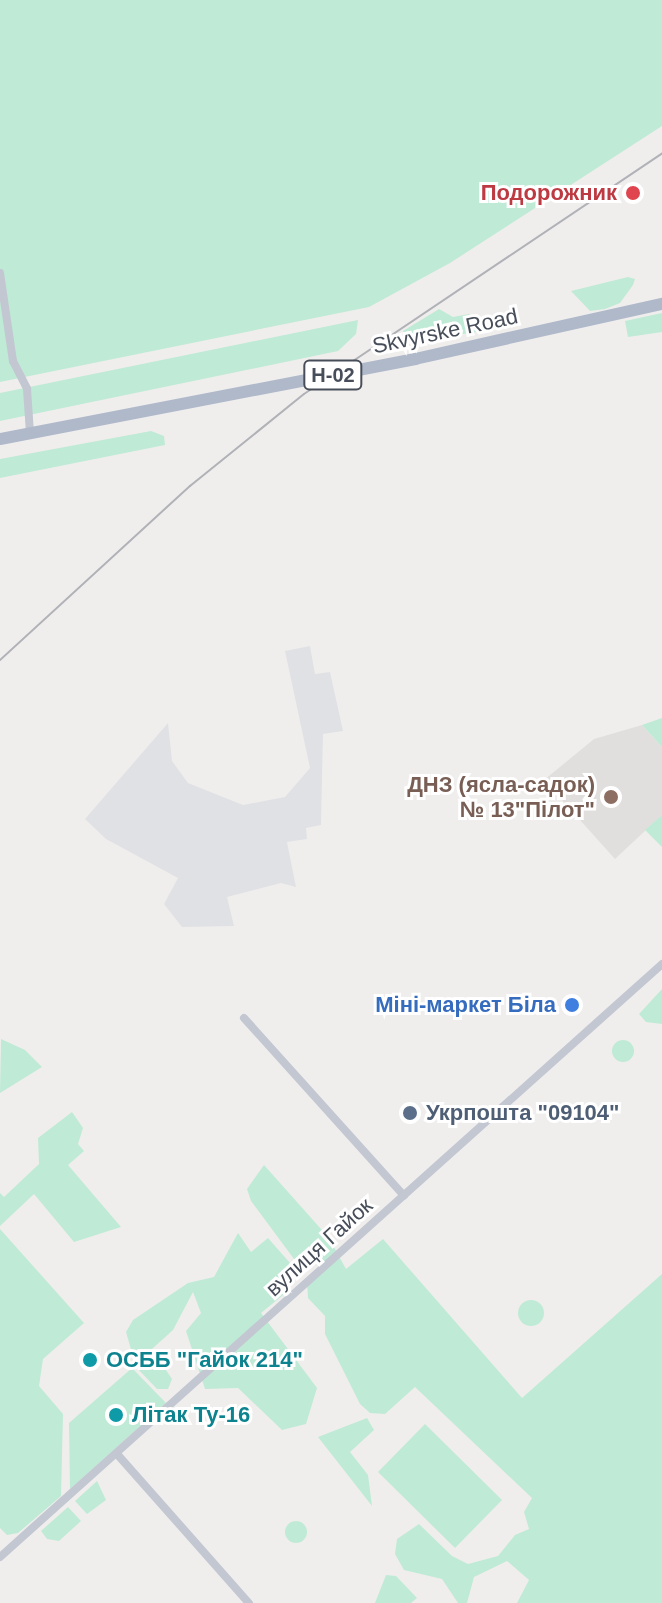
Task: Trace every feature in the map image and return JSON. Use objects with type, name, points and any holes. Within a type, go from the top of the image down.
[{"type":"main road","name":"Skvyrske Road","points":[[0,439],[415,359],[662,304]]},
{"type":"street","points":[[0,273],[13,361],[27,389],[30,433]]},
{"type":"street","name":"вулиця Гайок","points":[[0,1557],[662,964]]},
{"type":"street","points":[[244,1018],[404,1196]]},
{"type":"street","points":[[117,1454],[249,1603]]},
{"type":"shaded area","points":[[310,646],[315,674],[330,672],[343,731],[323,734],[321,825],[306,828],[307,839],[287,842],[296,887],[281,883],[227,897],[234,926],[182,927],[164,904],[178,878],[106,839],[85,819],[168,723],[172,761],[188,783],[243,805],[285,797],[310,768],[285,651]]},
{"type":"shaded area","name":"ДНЗ (ясла-садок) № 13\"Пілот\"","points":[[642,725],[662,747],[662,815],[615,859],[544,780],[594,739]]},
{"type":"green space","points":[[0,0],[662,0],[662,126],[450,263],[369,307],[0,382]]},
{"type":"green space","points":[[628,277],[635,279],[633,285],[620,303],[605,309],[590,311],[571,291]]},
{"type":"green space","points":[[439,309],[453,317],[469,314],[478,321],[477,332],[407,342],[403,331]]},
{"type":"green space","points":[[662,313],[662,332],[628,337],[625,321]]},
{"type":"green space","points":[[358,320],[356,334],[338,351],[0,421],[0,393]]},
{"type":"green space","points":[[151,431],[164,436],[165,445],[0,478],[0,459]]},
{"type":"green space","points":[[662,718],[662,747],[642,725]]},
{"type":"green space","points":[[662,815],[662,847],[645,830]]},
{"type":"green space","points":[[662,989],[662,1024],[646,1022],[639,1014]]},
{"type":"green space","points":[[1,1039],[25,1050],[42,1067],[0,1093]]},
{"type":"green space","points":[[623,1040],[631,1043],[634,1051],[631,1059],[623,1062],[615,1059],[612,1051],[615,1043]]},
{"type":"green space","points":[[72,1112],[83,1128],[78,1144],[84,1151],[68,1165],[121,1227],[74,1242],[34,1194],[0,1226],[0,1193],[4,1197],[39,1164],[38,1138]]},
{"type":"green space","points":[[264,1165],[329,1238],[346,1269],[383,1239],[522,1398],[662,1274],[662,1603],[517,1603],[529,1580],[507,1561],[474,1577],[467,1603],[458,1603],[442,1579],[404,1570],[395,1554],[397,1539],[419,1524],[452,1556],[468,1564],[498,1556],[515,1535],[529,1529],[524,1512],[532,1498],[415,1387],[385,1414],[370,1413],[360,1404],[325,1334],[325,1316],[308,1298],[307,1283],[327,1265],[294,1259],[251,1201],[247,1189]]},
{"type":"green space","points":[[0,1229],[84,1323],[43,1359],[39,1386],[63,1414],[61,1496],[18,1533],[7,1535],[0,1528]]},
{"type":"green space","points":[[238,1233],[251,1252],[268,1238],[297,1271],[282,1285],[283,1295],[261,1313],[317,1388],[306,1424],[282,1430],[238,1388],[205,1389],[186,1331],[201,1313],[193,1292],[173,1330],[152,1349],[172,1379],[168,1389],[157,1389],[136,1367],[126,1332],[133,1320],[188,1283],[214,1277]]},
{"type":"green space","points":[[531,1300],[540,1304],[544,1313],[540,1322],[531,1326],[522,1322],[518,1313],[522,1304]]},
{"type":"green space","points":[[132,1368],[166,1403],[70,1489],[69,1423]]},
{"type":"green space","points":[[367,1418],[374,1430],[350,1452],[368,1475],[372,1506],[318,1437]]},
{"type":"green space","points":[[425,1424],[502,1500],[455,1548],[378,1472]]},
{"type":"green space","points":[[97,1481],[106,1500],[87,1514],[75,1501]]},
{"type":"green space","points":[[68,1507],[81,1521],[59,1541],[47,1539],[41,1531]]},
{"type":"green space","points":[[296,1521],[307,1532],[296,1543],[285,1532]]},
{"type":"green space","points":[[386,1575],[396,1576],[417,1598],[411,1603],[375,1603]]},
{"type":"railway","points":[[0,660],[190,486],[304,394],[662,153]]},
{"type":"place","name":"Подорожник","points":[[633,193]]},
{"type":"place","name":"ДНЗ (ясла-садок) № 13\"Пілот\"","points":[[611,797]]},
{"type":"place","name":"Міні-маркет Біла","points":[[572,1005]]},
{"type":"place","name":"Укрпошта \"09104\"","points":[[410,1113]]},
{"type":"place","name":"ОСББ \"Гайок 214\"","points":[[90,1360]]},
{"type":"place","name":"Літак Ту-16","points":[[116,1415]]}]
